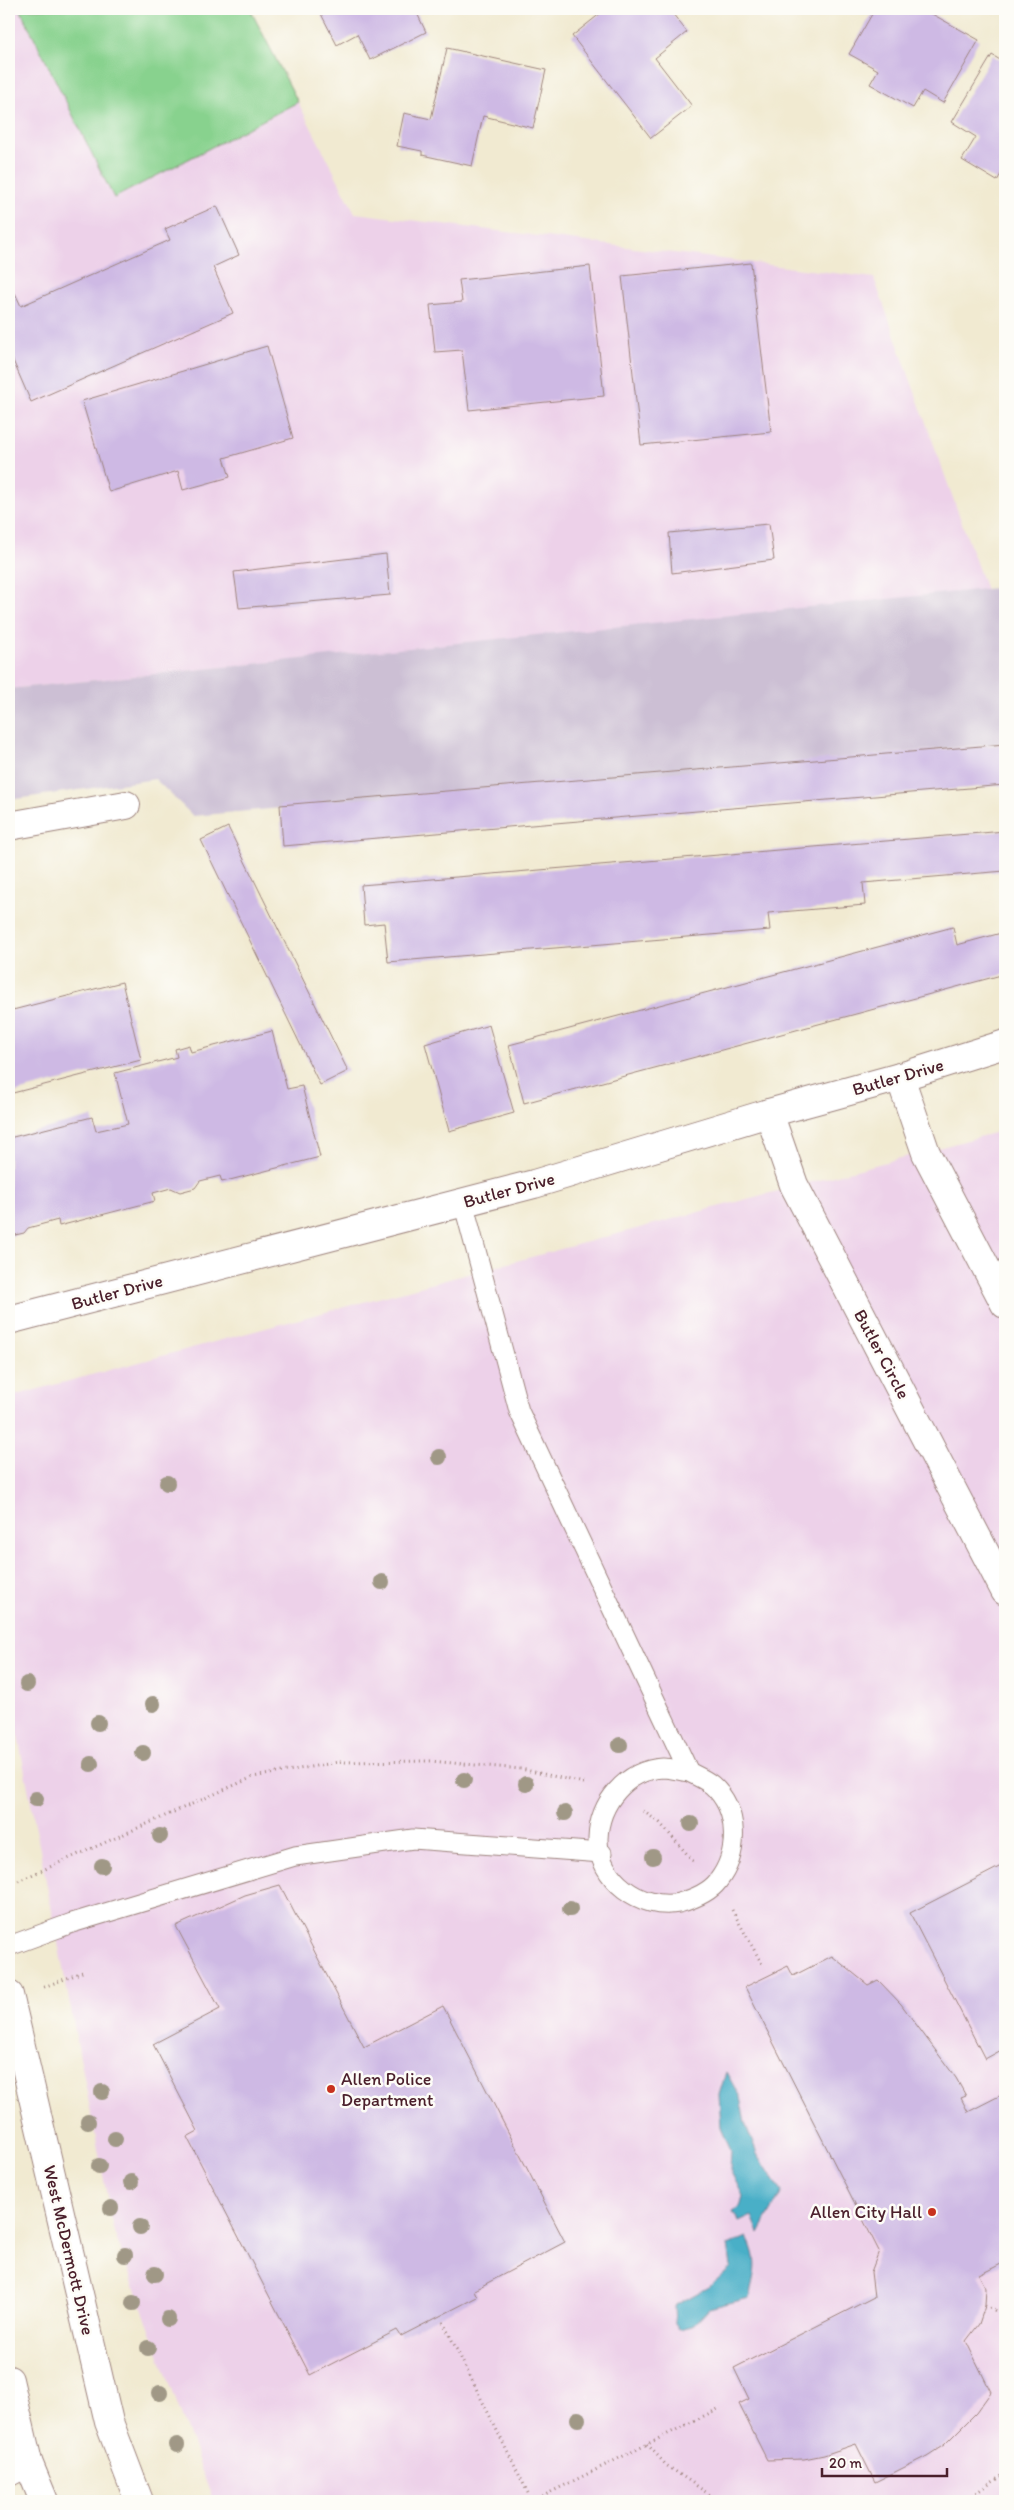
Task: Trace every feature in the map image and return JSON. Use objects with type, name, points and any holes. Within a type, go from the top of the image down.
[{"type":"street","points":[[9,826],[126,805]]},
{"type":"street","name":"Butler Drive","points":[[9,1320],[534,1184],[769,1113],[900,1077],[1005,1044]]},
{"type":"street","points":[[900,1077],[926,1153],[1005,1304]]},
{"type":"street","name":"Butler Circle","points":[[769,1113],[794,1185],[1005,1591]]},
{"type":"street","name":"West McDermott Drive","points":[[9,1995],[109,2422],[139,2501]]},
{"type":"street","points":[[9,2380],[18,2467],[44,2501]]},
{"type":"lane","points":[[463,1202],[519,1411],[689,1772]]},
{"type":"lane","points":[[663,1768],[689,1772],[713,1786],[728,1808],[734,1833],[731,1860],[717,1883],[696,1899],[670,1905],[644,1901],[621,1887],[605,1865],[598,1840],[602,1813],[616,1790],[637,1774],[663,1768]]},
{"type":"lane","points":[[9,1946],[72,1923],[295,1856],[413,1839],[602,1853]]},
{"type":"path","points":[[985,2306],[1005,2315]]},
{"type":"path","points":[[443,2322],[532,2501],[720,2408]]},
{"type":"path","points":[[646,2444],[666,2465],[719,2501]]},
{"type":"path","points":[[963,2501],[1005,2474]]},
{"type":"shaded area","points":[[9,9],[20,9],[114,198],[298,102],[355,213],[874,278],[986,590],[9,689]]},
{"type":"shaded area","points":[[1005,587],[1005,743],[193,816],[155,779],[9,800],[9,689]]},
{"type":"shaded area","points":[[1005,1130],[1005,2501],[213,2501],[114,2232],[9,1690],[9,1397]]},
{"type":"green space","points":[[20,9],[250,9],[298,102],[114,198]]},
{"type":"water","points":[[726,2072],[740,2097],[745,2123],[757,2154],[782,2192],[759,2233],[752,2216],[739,2222],[733,2211],[740,2207],[743,2196],[730,2170],[731,2151],[721,2128],[719,2095]]},
{"type":"water","points":[[747,2237],[751,2245],[755,2267],[749,2298],[709,2308],[692,2326],[679,2329],[675,2323],[674,2306],[710,2286],[731,2267],[728,2245]]},
{"type":"building","points":[[415,9],[426,32],[370,60],[357,34],[337,45],[319,10]]},
{"type":"building","points":[[606,9],[669,9],[687,32],[655,58],[692,106],[651,138],[572,36]]},
{"type":"building","points":[[875,9],[923,9],[979,40],[943,103],[923,91],[913,108],[870,84],[878,70],[849,54]]},
{"type":"building","points":[[447,48],[546,70],[533,128],[483,116],[472,166],[422,155],[422,151],[397,146],[404,113],[431,119]]},
{"type":"building","points":[[992,55],[1005,63],[1005,167],[997,181],[962,160],[976,137],[952,122]]},
{"type":"building","points":[[217,206],[239,255],[213,267],[233,313],[31,402],[11,356],[9,357],[9,296],[15,293],[21,306],[170,240],[165,229]]},
{"type":"building","points":[[751,263],[771,432],[641,445],[622,276]]},
{"type":"building","points":[[590,266],[604,396],[469,410],[462,350],[435,352],[430,305],[462,302],[459,280]]},
{"type":"building","points":[[267,346],[293,438],[224,458],[230,477],[183,490],[178,471],[109,492],[82,401]]},
{"type":"building","points":[[769,524],[774,560],[672,573],[669,533]]},
{"type":"building","points":[[386,554],[390,595],[239,608],[234,572]]},
{"type":"building","points":[[1005,744],[1005,785],[283,846],[280,805]]},
{"type":"building","points":[[228,827],[348,1071],[320,1085],[201,840]]},
{"type":"building","points":[[1005,831],[1005,871],[863,883],[865,905],[768,913],[770,930],[388,962],[384,923],[364,925],[361,885]]},
{"type":"building","points":[[953,927],[957,945],[1005,932],[1005,974],[524,1103],[509,1045]]},
{"type":"building","points":[[122,982],[141,1060],[9,1094],[9,1011]]},
{"type":"building","points":[[489,1025],[514,1113],[449,1131],[425,1044]]},
{"type":"building","points":[[272,1031],[287,1089],[302,1086],[320,1157],[222,1182],[220,1176],[200,1181],[195,1188],[180,1192],[171,1188],[153,1193],[155,1201],[59,1226],[58,1220],[28,1228],[24,1233],[11,1236],[9,1234],[9,1138],[92,1117],[96,1131],[128,1124],[115,1073],[177,1057],[175,1049],[189,1045],[191,1052]]},
{"type":"building","points":[[1005,1864],[1005,2048],[985,2059],[910,1913]]},
{"type":"building","name":"Allen Police Department","points":[[280,1885],[364,2047],[443,2006],[565,2242],[474,2290],[477,2297],[401,2336],[397,2330],[310,2375],[187,2137],[198,2131],[153,2044],[220,2009],[176,1926],[245,1895]]},
{"type":"building","name":"Allen City Hall","points":[[832,1956],[868,1985],[878,1980],[901,2004],[956,2078],[966,2096],[961,2098],[968,2112],[1005,2093],[1005,2262],[979,2275],[986,2288],[985,2306],[979,2324],[966,2341],[991,2392],[976,2413],[944,2445],[927,2456],[875,2482],[856,2444],[824,2455],[804,2459],[767,2460],[739,2404],[749,2399],[734,2368],[874,2297],[871,2272],[879,2251],[745,1987],[788,1966],[793,1976]]},
{"type":"place","name":"Allen Police Department","points":[[331,2089]]},
{"type":"place","name":"Allen City Hall","points":[[932,2212]]}]
